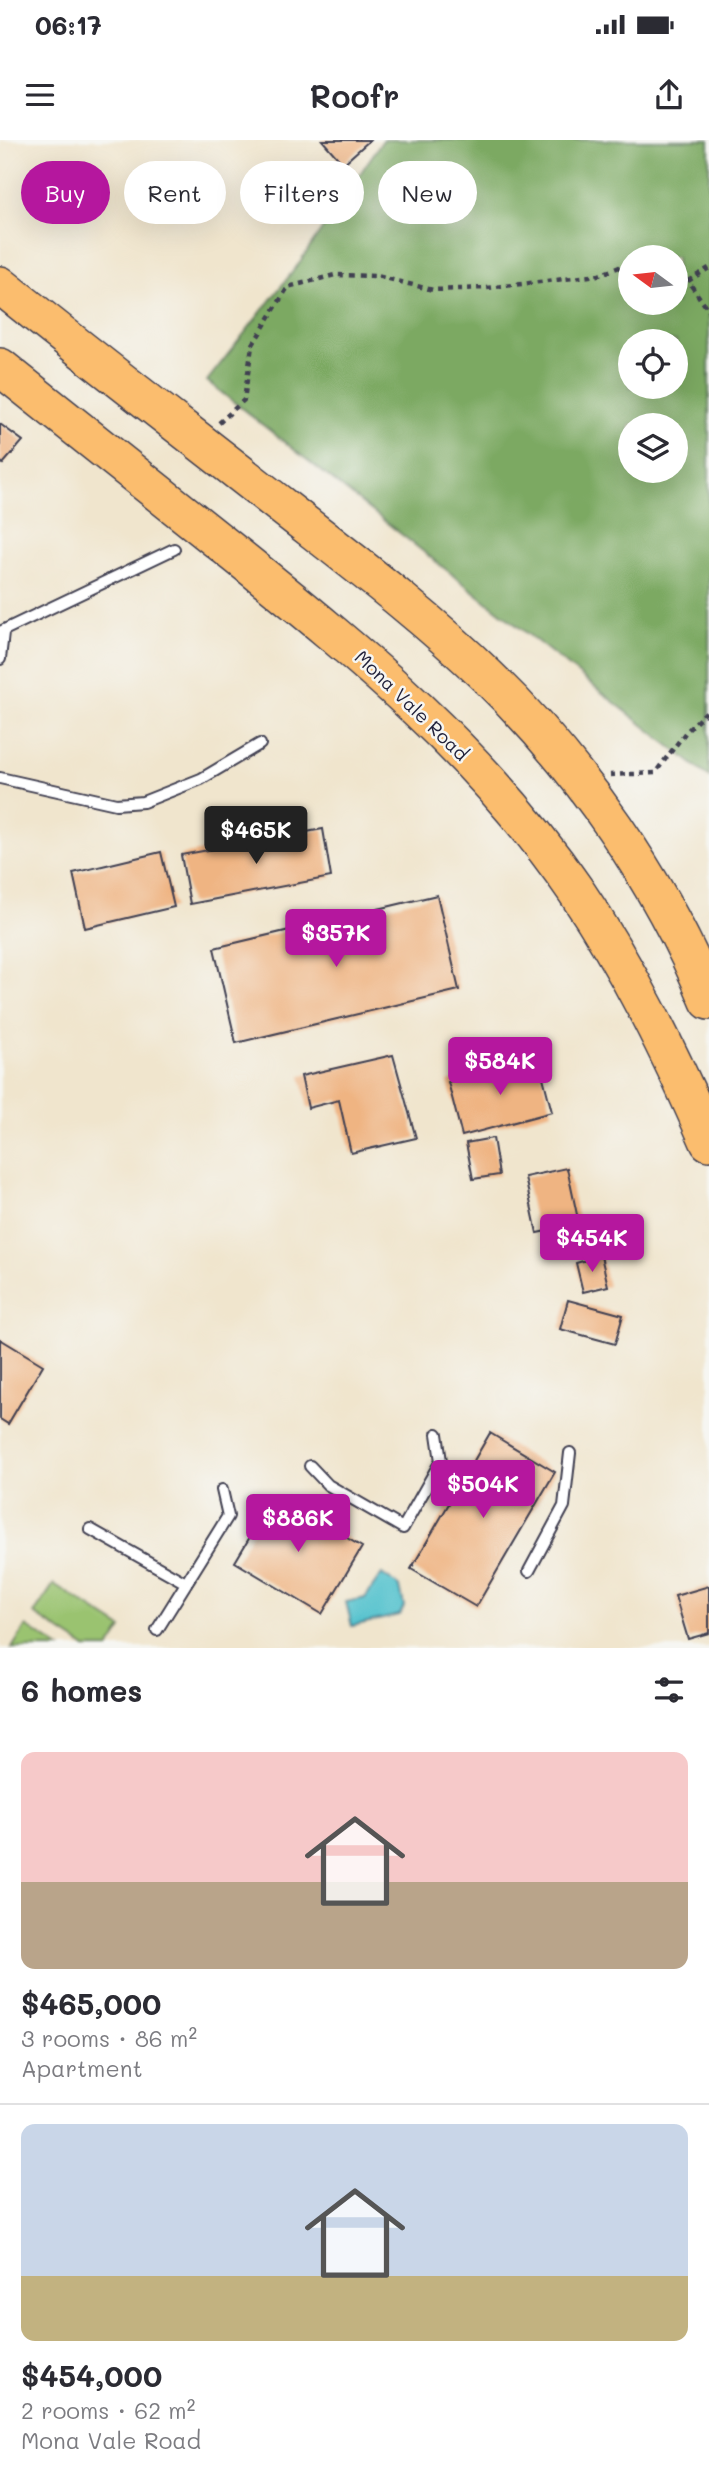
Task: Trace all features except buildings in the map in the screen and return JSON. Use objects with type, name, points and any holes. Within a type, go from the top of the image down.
[{"type":"highway","points":[[0,285],[428,622],[518,708],[584,790],[666,909],[709,1001]]},
{"type":"highway","name":"Mona Vale Road","points":[[0,367],[359,653],[422,710],[478,770],[576,891],[644,1004],[709,1142]]},
{"type":"lane","points":[[0,659],[1,633],[174,548]]},
{"type":"lane","points":[[0,778],[116,804],[143,802],[201,779],[260,744]]},
{"type":"lane","points":[[310,1466],[328,1485],[403,1528],[441,1461],[437,1434]]},
{"type":"lane","points":[[529,1571],[564,1506],[570,1453]]},
{"type":"lane","points":[[157,1630],[228,1516],[222,1490]]},
{"type":"lane","points":[[90,1529],[186,1583]]},
{"type":"path","points":[[199,441],[244,400],[252,346],[288,286],[335,275],[377,276],[433,290],[486,288],[599,275],[618,267]]},
{"type":"path","points":[[709,268],[688,281],[709,311]]},
{"type":"path","points":[[584,790],[610,775],[655,773],[685,733],[709,709]]},
{"type":"green space","points":[[383,140],[709,140],[709,777],[207,381],[297,266],[326,224],[364,224],[364,168]]},
{"type":"green space","points":[[54,1584],[122,1628],[109,1648],[86,1648],[34,1614]]},
{"type":"green space","points":[[26,1626],[60,1648],[12,1648]]},
{"type":"water","points":[[382,1574],[400,1587],[404,1606],[400,1615],[352,1626],[346,1602],[365,1598]]}]
